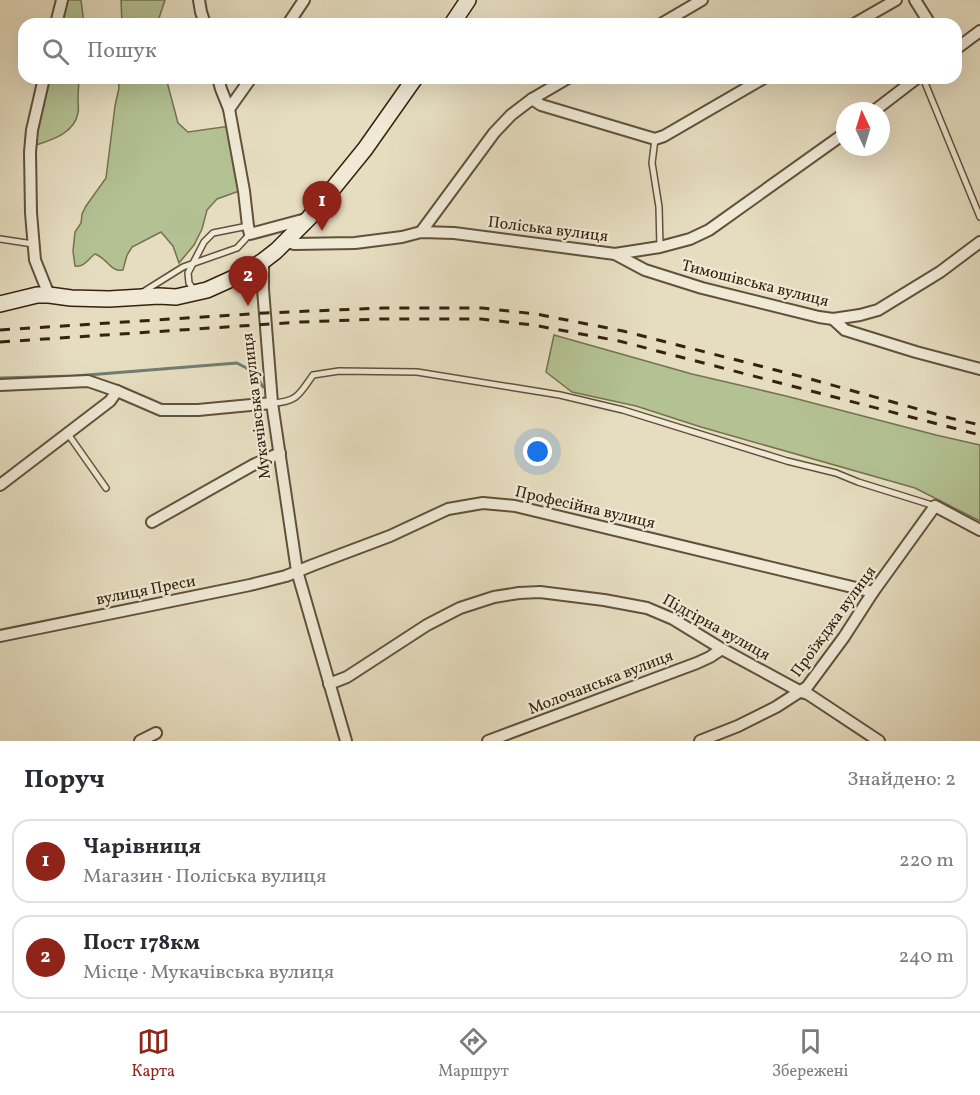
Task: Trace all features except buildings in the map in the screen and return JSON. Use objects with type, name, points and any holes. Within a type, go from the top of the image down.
[{"type":"street","points":[[58,18],[62,0]]},
{"type":"street","points":[[199,0],[203,18]]},
{"type":"street","points":[[292,18],[304,0]]},
{"type":"street","points":[[456,18],[468,0]]},
{"type":"street","points":[[671,18],[702,0]]},
{"type":"street","points":[[864,18],[896,0]]},
{"type":"street","points":[[915,0],[926,18]]},
{"type":"street","points":[[962,44],[980,31]]},
{"type":"street","points":[[43,84],[32,130],[30,152],[35,260],[49,295]]},
{"type":"street","points":[[219,84],[229,109],[249,230],[309,218]]},
{"type":"street","points":[[229,109],[247,84]]},
{"type":"street","points":[[0,304],[29,296],[49,295],[71,298],[176,297],[196,294],[222,284],[263,261],[286,242],[309,218],[412,84]]},
{"type":"street","points":[[421,232],[494,133],[531,99],[557,84]]},
{"type":"street","points":[[531,99],[541,105],[655,139],[754,84]]},
{"type":"street","points":[[886,102],[909,84]]},
{"type":"street","name":"Поліська вулиця","points":[[286,242],[294,244],[355,243],[402,237],[421,232],[496,237],[615,254],[660,247],[690,239],[709,230],[836,139]]},
{"type":"street","name":"Тимошівська вулиця","points":[[615,254],[645,270],[702,288],[833,319],[879,310],[940,272],[980,242]]},
{"type":"street","name":"Мукачівська вулиця","points":[[263,261],[272,403],[297,571],[346,741]]},
{"type":"street","points":[[833,319],[845,330],[980,369]]},
{"type":"street","points":[[0,385],[88,381],[161,410],[198,410],[272,403]]},
{"type":"street","points":[[0,485],[110,401],[117,391]]},
{"type":"street","points":[[152,522],[253,465],[279,453]]},
{"type":"street","name":"Професійна вулиця","points":[[297,571],[390,536],[448,509],[483,503],[515,506],[873,592]]},
{"type":"street","points":[[935,506],[980,530]]},
{"type":"street","name":"Проїжджа вулиця","points":[[700,741],[738,726],[807,687],[935,506]]},
{"type":"street","name":"вулиця Преси","points":[[0,636],[250,585],[297,571]]},
{"type":"street","name":"Підгірна вулиця","points":[[329,684],[347,677],[427,625],[460,608],[494,597],[540,592],[627,603],[647,608],[673,619],[722,649],[808,694],[879,741]]},
{"type":"street","name":"Молочанська вулиця","points":[[488,741],[697,663],[722,649]]},
{"type":"street","points":[[140,741],[156,733]]},
{"type":"lane","points":[[925,84],[980,217]]},
{"type":"lane","points":[[655,139],[652,163],[659,207],[660,247]]},
{"type":"lane","points":[[135,297],[183,267],[237,248],[249,230]]},
{"type":"lane","points":[[196,294],[189,283],[188,273],[204,242],[213,233],[249,230]]},
{"type":"lane","points":[[0,239],[33,244]]},
{"type":"lane","points":[[272,403],[295,399],[313,375],[339,371],[417,372],[560,394],[623,410],[787,461],[836,473],[935,506]]},
{"type":"lane","points":[[67,433],[106,488]]},
{"type":"green space","points":[[64,0],[81,0],[83,18],[62,18]]},
{"type":"green space","points":[[121,0],[165,0],[159,18],[122,18]]},
{"type":"green space","points":[[46,84],[79,84],[78,113],[72,126],[61,135],[33,146]]},
{"type":"green space","points":[[119,84],[168,84],[178,123],[188,132],[230,126],[242,190],[217,199],[207,210],[202,229],[194,245],[179,263],[173,246],[161,232],[132,247],[123,270],[115,269],[95,254],[83,264],[75,266],[73,251],[75,232],[81,223],[86,206],[106,178]]},
{"type":"green space","points":[[554,335],[692,374],[980,445],[980,521],[915,488],[701,427],[636,406],[572,392],[546,372]]},
{"type":"waterway","points":[[0,378],[75,376],[237,363],[254,372],[263,387]]},
{"type":"railway","points":[[0,330],[265,313],[383,308],[482,308],[536,314],[623,331],[980,425]]},
{"type":"railway","points":[[0,342],[301,322],[481,319],[533,325],[619,341],[980,435]]},
{"type":"place","name":"Чарівниця","points":[[322,231]]},
{"type":"place","name":"Пост 178км","points":[[248,306]]}]
